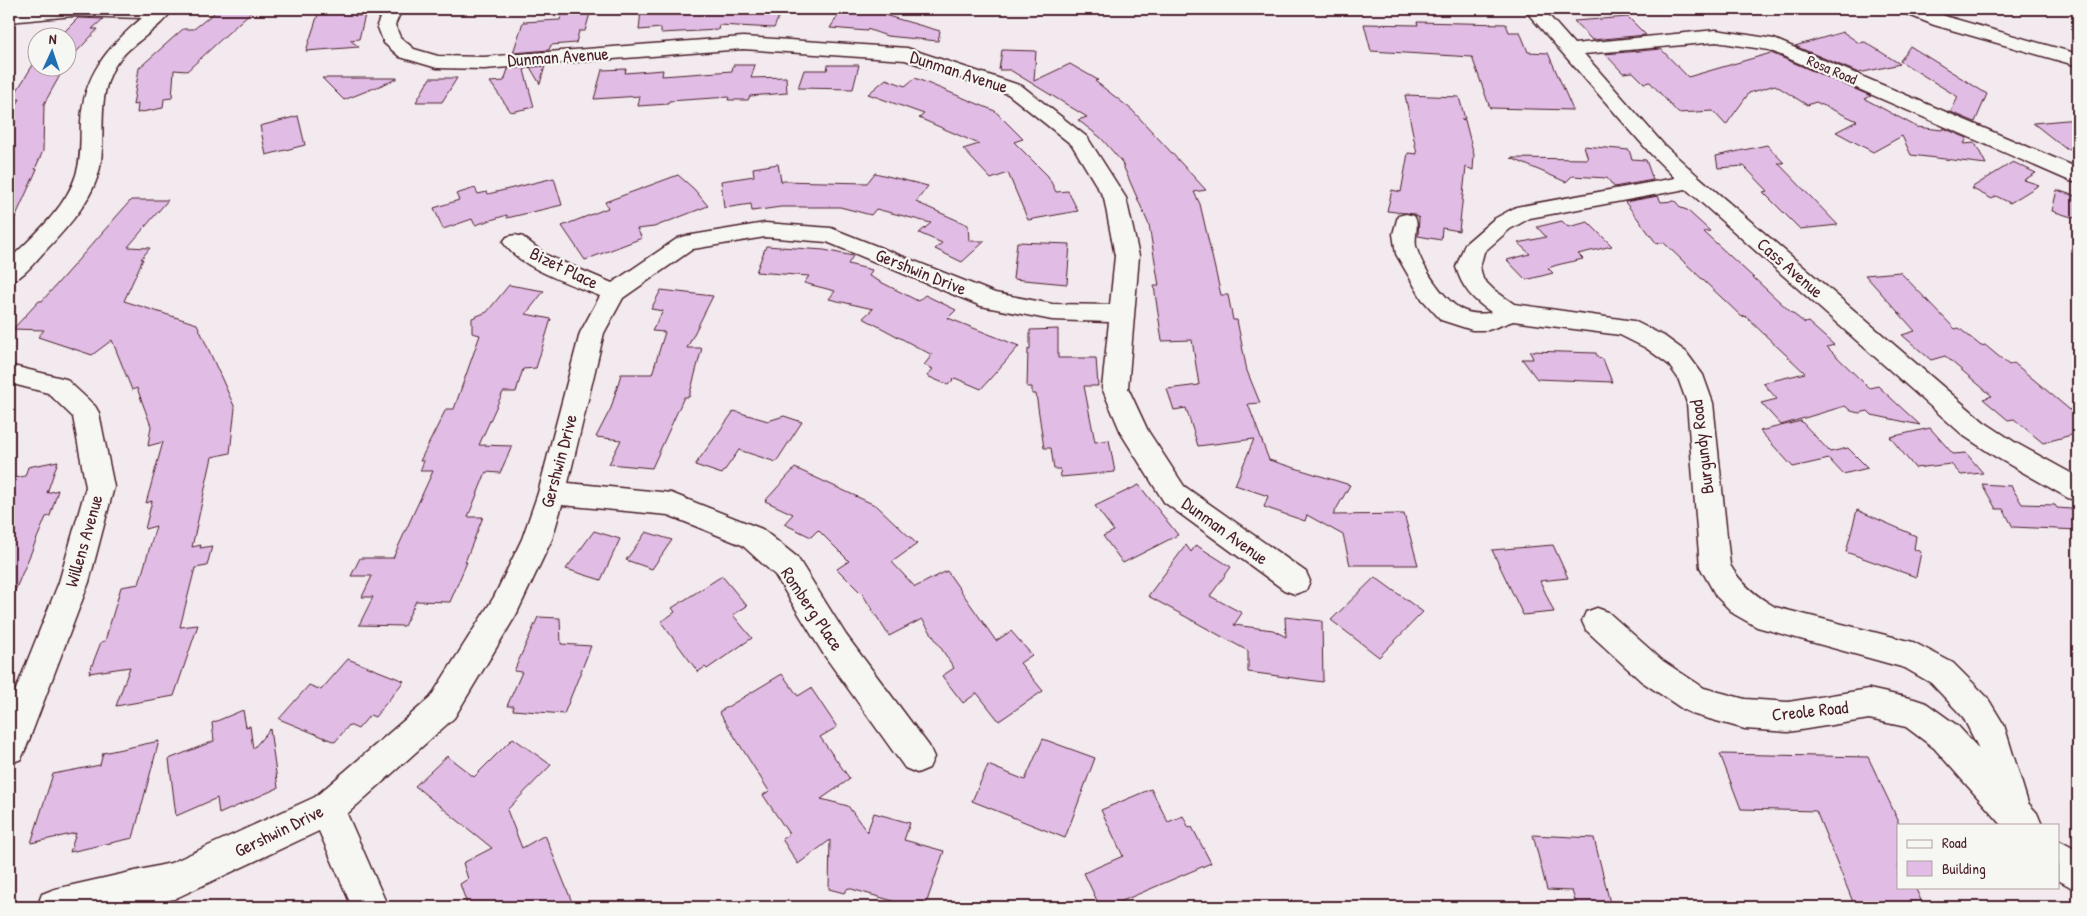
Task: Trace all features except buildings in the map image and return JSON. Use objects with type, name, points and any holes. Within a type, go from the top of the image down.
[{"type":"street","name":"Dunman Avenue","points":[[393,9],[386,25],[391,39],[407,53],[437,62],[484,63],[743,43],[908,54],[1015,90],[1080,141],[1115,198],[1128,256],[1115,388],[1136,435],[1174,494],[1294,581]]},
{"type":"street","name":"Cass Avenue","points":[[1533,9],[1657,149],[1690,182],[1974,429],[2006,450],[2078,490]]},
{"type":"street","points":[[1910,9],[1941,21],[2078,60]]},
{"type":"street","points":[[9,17],[73,10],[161,11]]},
{"type":"street","points":[[9,274],[62,218],[86,181],[91,153],[91,108],[95,83],[104,66],[121,46],[161,11]]},
{"type":"street","name":"Rosa Road","points":[[1570,50],[1716,36],[1774,45],[2078,176]]},
{"type":"street","name":"Burgundy Road","points":[[1690,182],[1524,212],[1502,224],[1473,249],[1468,267],[1472,281],[1485,296],[1508,312],[1625,327],[1655,342],[1677,358],[1690,375],[1700,403],[1715,567],[1727,587],[1745,605],[1768,618],[1913,656],[1942,672],[1975,707],[1992,736],[2019,817]]},
{"type":"street","points":[[1406,221],[1404,233],[1405,247],[1409,259],[1440,305],[1451,315],[1481,322],[1492,322],[1508,312]]},
{"type":"street","name":"Gershwin Drive","points":[[55,907],[174,881],[327,809],[442,708],[505,606],[537,539],[552,493],[592,333],[614,293],[686,243],[765,230],[831,235],[990,300],[1052,312],[1123,314]]},
{"type":"street","name":"Bizet Place","points":[[515,242],[538,260],[614,293]]},
{"type":"street","name":"Willens Avenue","points":[[9,374],[57,386],[86,413],[100,487],[74,582],[9,748]]},
{"type":"street","name":"Romberg Place","points":[[552,493],[671,504],[752,537],[786,566],[835,646],[917,757]]},
{"type":"street","name":"Creole Road","points":[[1596,621],[1652,671],[1695,700],[1745,714],[1788,717],[1869,704],[1914,714],[1946,737],[2019,817]]},
{"type":"street","points":[[327,809],[370,907]]},
{"type":"street","points":[[2060,860],[2078,873]]}]
